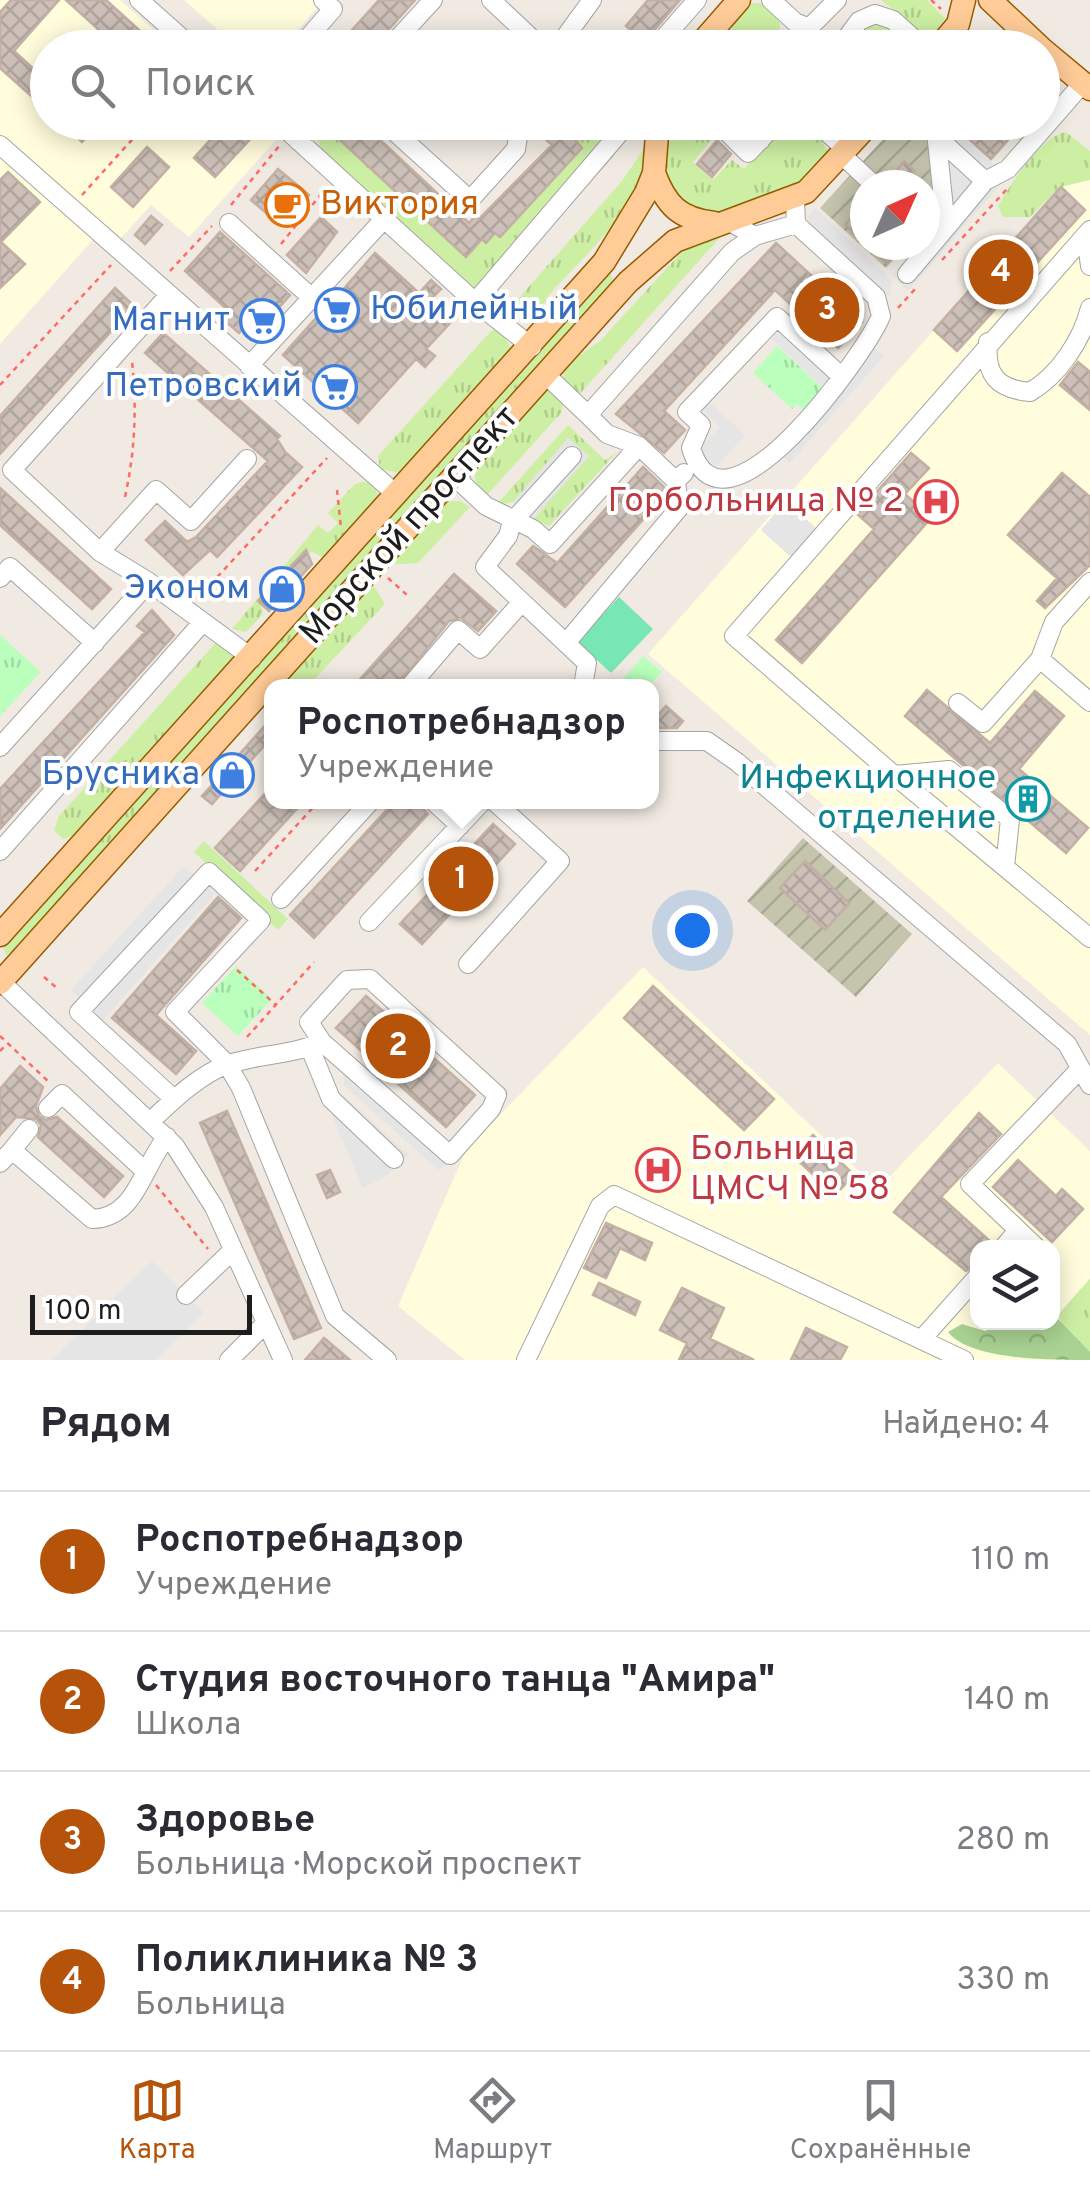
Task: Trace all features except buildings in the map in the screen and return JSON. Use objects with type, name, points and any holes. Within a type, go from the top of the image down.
[{"type":"main road","points":[[713,30],[739,0]]},
{"type":"main road","points":[[950,30],[964,0]]},
{"type":"main road","points":[[990,0],[1004,27]]},
{"type":"main road","points":[[955,22],[1009,30]]},
{"type":"main road","points":[[1060,63],[1087,86]]},
{"type":"main road","name":"Морской проспект","points":[[0,936],[532,347],[604,262],[628,227],[654,172],[657,140]]},
{"type":"main road","name":"Морской проспект","points":[[272,679],[628,282],[675,241],[795,199],[855,140]]},
{"type":"main road","points":[[654,172],[665,200],[677,212],[692,220],[722,222]]},
{"type":"main road","points":[[604,262],[614,262],[628,282]]},
{"type":"main road","name":"Морской проспект","points":[[0,982],[264,688]]},
{"type":"street","points":[[139,0],[173,30]]},
{"type":"street","points":[[314,30],[333,9],[323,0]]},
{"type":"street","points":[[406,30],[433,0]]},
{"type":"street","points":[[491,0],[523,30]]},
{"type":"street","points":[[575,30],[592,0]]},
{"type":"street","points":[[671,30],[697,0]]},
{"type":"street","points":[[771,0],[805,30]]},
{"type":"street","points":[[854,29],[856,0]]},
{"type":"street","points":[[802,27],[809,28],[834,4],[854,29]]},
{"type":"street","points":[[854,29],[893,20],[904,30]]},
{"type":"street","points":[[1060,114],[1087,86]]},
{"type":"street","points":[[404,140],[470,200],[516,150],[518,140]]},
{"type":"street","points":[[475,302],[614,140]]},
{"type":"street","points":[[735,140],[748,153],[759,140]]},
{"type":"street","points":[[832,140],[860,170]]},
{"type":"street","points":[[938,140],[946,228]]},
{"type":"street","points":[[946,140],[984,181]]},
{"type":"street","points":[[916,276],[946,228],[984,181],[1008,169],[1036,140]]},
{"type":"street","points":[[298,141],[475,302],[532,347]]},
{"type":"street","points":[[0,145],[397,495]]},
{"type":"street","points":[[795,199],[796,224],[876,297],[882,316],[874,334],[842,376],[769,461],[750,475],[724,479],[710,476],[695,462],[690,448],[701,425],[688,412],[777,318],[842,376]]},
{"type":"street","points":[[249,366],[384,218]]},
{"type":"street","points":[[722,222],[755,236]]},
{"type":"street","points":[[229,223],[312,298]]},
{"type":"street","points":[[588,414],[732,252],[755,236],[796,224]]},
{"type":"street","points":[[1088,233],[1090,266]]},
{"type":"street","points":[[1088,233],[988,342],[734,636],[759,662],[1090,938]]},
{"type":"street","points":[[170,295],[6,472],[100,552],[149,582],[252,658]]},
{"type":"street","points":[[988,342],[988,370],[998,383],[1011,390],[1030,392],[1073,348],[1084,332],[1090,308]]},
{"type":"street","points":[[545,374],[607,434],[638,446],[676,481],[679,508],[566,642]]},
{"type":"street","points":[[454,476],[486,506],[512,522],[534,529],[550,544],[638,446]]},
{"type":"street","points":[[572,456],[512,522],[508,536],[485,567],[587,664],[584,679]]},
{"type":"street","points":[[100,552],[156,490],[191,521],[247,459]]},
{"type":"street","points":[[676,481],[695,462]]},
{"type":"street","points":[[3,567],[95,643]]},
{"type":"street","points":[[0,747],[149,582]]},
{"type":"street","points":[[958,703],[983,723],[1040,659],[1054,622],[1090,582]]},
{"type":"street","points":[[416,679],[458,630],[480,649],[522,602]]},
{"type":"street","points":[[0,851],[202,622]]},
{"type":"street","points":[[1040,659],[1090,702]]},
{"type":"street","points":[[659,741],[715,744],[1067,1044],[1085,1077],[970,1184],[1028,1240]]},
{"type":"street","points":[[894,776],[949,770],[1010,820],[1005,868]]},
{"type":"street","points":[[280,900],[364,809]]},
{"type":"street","points":[[442,809],[460,826]]},
{"type":"street","points":[[368,922],[476,809]]},
{"type":"street","points":[[468,964],[560,861],[503,809]]},
{"type":"street","points":[[174,1099],[79,1012],[209,872],[261,920],[176,1012],[227,1064],[241,1088],[335,1316],[387,1360]]},
{"type":"street","points":[[316,1045],[450,1156],[491,1109],[497,1096],[370,979],[347,980],[310,1022],[316,1045],[331,1100],[394,1160]]},
{"type":"street","points":[[0,982],[166,1137],[214,1207],[226,1256],[283,1360]]},
{"type":"street","points":[[151,1121],[174,1099],[227,1064],[316,1045]]},
{"type":"street","points":[[48,1108],[62,1094],[146,1172]]},
{"type":"street","points":[[30,1129],[6,1156],[92,1219],[116,1215],[138,1190],[166,1137]]},
{"type":"street","points":[[526,1360],[600,1206],[614,1195],[964,1360]]},
{"type":"street","points":[[1010,1240],[1018,1230]]},
{"type":"street","points":[[186,1295],[226,1256]]},
{"type":"street","points":[[921,1340],[970,1285]]},
{"type":"street","points":[[229,1360],[265,1324]]},
{"type":"path","points":[[931,0],[964,30]]},
{"type":"path","points":[[1001,30],[1004,27]]},
{"type":"path","points":[[70,208],[132,140]]},
{"type":"path","points":[[939,263],[1017,178]]},
{"type":"path","points":[[0,385],[121,253]]},
{"type":"path","points":[[874,334],[916,276]]},
{"type":"path","points":[[118,533],[134,458],[136,423],[130,340]]},
{"type":"path","points":[[186,611],[340,445]]},
{"type":"path","points":[[337,490],[341,536]]},
{"type":"path","points":[[383,574],[407,595]]},
{"type":"path","points":[[255,872],[312,809]]},
{"type":"path","points":[[225,958],[276,1005]]},
{"type":"path","points":[[247,1038],[314,962]]},
{"type":"path","points":[[44,976],[57,988]]},
{"type":"path","points":[[0,1036],[62,1094]]},
{"type":"path","points":[[0,1052],[8,1043]]},
{"type":"path","points":[[146,1172],[226,1256]]},
{"type":"shaded area","points":[[0,0],[120,0],[154,30],[30,30],[30,140],[275,141],[189,237],[151,205],[121,238],[106,225],[0,344]]},
{"type":"shaded area","points":[[184,0],[324,0],[298,30],[218,30]]},
{"type":"shaded area","points":[[882,140],[928,140],[931,170],[855,170]]},
{"type":"shaded area","points":[[944,140],[967,140],[1007,177],[940,254],[940,215],[950,203]]},
{"type":"shaded area","name":"Горбольница № 2","points":[[1090,155],[1090,1035],[648,654],[934,330],[957,351],[1085,210],[1061,187]]},
{"type":"shaded area","points":[[850,175],[850,235],[820,208]]},
{"type":"shaded area","points":[[815,208],[850,241],[850,260],[806,218]]},
{"type":"shaded area","points":[[850,260],[871,260],[892,280],[889,297]]},
{"type":"shaded area","points":[[877,260],[893,260],[886,268]]},
{"type":"shaded area","points":[[904,260],[935,260],[908,291],[892,275]]},
{"type":"shaded area","points":[[781,330],[833,379],[824,388],[772,339]]},
{"type":"shaded area","points":[[874,348],[884,356],[790,463],[781,455]]},
{"type":"shaded area","points":[[710,402],[745,435],[716,467],[698,450],[720,427],[702,410]]},
{"type":"shaded area","points":[[568,438],[589,456],[533,520],[513,502]]},
{"type":"shaded area","points":[[786,501],[817,529],[792,558],[761,530]]},
{"type":"shaded area","points":[[803,838],[912,934],[856,997],[747,901]]},
{"type":"shaded area","points":[[184,866],[215,894],[103,1020],[71,990]]},
{"type":"shaded area","name":"Больница ЦМСЧ № 58","points":[[643,967],[878,1189],[998,1063],[1090,1151],[1090,1278],[1060,1312],[1060,1240],[970,1240],[970,1330],[1058,1330],[1090,1360],[465,1360],[398,1306],[466,1150]]},
{"type":"shaded area","points":[[343,1068],[450,1162],[438,1170],[344,1085]]},
{"type":"shaded area","points":[[337,1090],[409,1155],[386,1176],[363,1188],[325,1099]]},
{"type":"shaded area","points":[[152,1261],[204,1313],[156,1360],[52,1360]]},
{"type":"green space","points":[[881,0],[927,0],[945,18],[937,30],[918,30]]},
{"type":"green space","points":[[747,5],[765,5],[778,18],[779,30],[733,30],[734,18]]},
{"type":"green space","points":[[875,23],[889,25],[894,30],[864,30]]},
{"type":"green space","points":[[1066,132],[1090,151],[1090,180],[1060,187],[1030,217],[1003,217],[998,206],[1019,174],[1047,142],[1060,140],[1060,134]]},
{"type":"green space","points":[[318,140],[339,140],[466,257],[482,239],[486,243],[495,233],[500,237],[582,149],[575,140],[620,140],[613,157],[498,286],[476,289],[322,151]]},
{"type":"green space","points":[[664,140],[711,140],[693,162],[713,180],[732,160],[744,169],[769,140],[821,140],[829,153],[804,181],[721,212],[688,207],[663,177]]},
{"type":"green space","points":[[643,150],[645,167],[627,206],[550,294],[537,317],[526,321],[511,307],[622,181]]},
{"type":"green space","points":[[723,234],[577,397],[563,382],[564,366],[600,341],[688,245]]},
{"type":"green space","points":[[610,273],[615,282],[13,952],[6,955],[3,947]]},
{"type":"green space","points":[[499,329],[512,349],[400,473],[380,469],[378,456],[491,331]]},
{"type":"green space","points":[[777,346],[825,390],[805,411],[797,404],[792,409],[753,373]]},
{"type":"green space","points":[[547,389],[563,403],[561,413],[488,494],[484,492],[476,482],[476,464]]},
{"type":"green space","points":[[568,425],[605,460],[617,452],[549,526],[533,520],[568,439],[513,502],[496,505]]},
{"type":"green space","points":[[355,484],[373,484],[379,497],[325,559],[313,552],[300,554],[260,599],[263,614],[246,632],[232,629],[318,525],[328,533],[338,523],[328,513]]},
{"type":"green space","points":[[440,501],[461,501],[470,507],[418,563],[384,565]]},
{"type":"green space","points":[[370,580],[385,604],[315,679],[278,679]]},
{"type":"green space","points":[[619,597],[653,629],[611,673],[577,642]]},
{"type":"green space","points":[[0,635],[41,672],[0,716]]},
{"type":"green space","points":[[219,639],[235,656],[76,835],[63,839],[54,830],[59,816]]},
{"type":"green space","points":[[643,656],[662,672],[656,679],[623,679]]},
{"type":"green space","points":[[204,841],[288,919],[278,930],[194,852]]},
{"type":"green space","points":[[236,966],[272,999],[238,1036],[202,1003]]},
{"type":"green space","points":[[1090,1279],[1090,1352],[1066,1332],[1060,1313]]},
{"type":"green space","points":[[1060,1321],[1090,1352],[1090,1360],[1032,1359],[992,1353],[959,1341],[948,1332],[962,1324],[970,1330],[1060,1330]]},
{"type":"place","name":"Виктория","points":[[287,205]]},
{"type":"place","name":"Поликлиника № 3","points":[[1001,272]]},
{"type":"place","name":"Юбилейный","points":[[337,310]]},
{"type":"place","name":"Здоровье","points":[[827,310]]},
{"type":"place","name":"Магнит","points":[[262,321]]},
{"type":"place","name":"Петровский","points":[[335,387]]},
{"type":"place","name":"Горбольница № 2","points":[[936,502]]},
{"type":"place","name":"Эконом","points":[[282,589]]},
{"type":"place","name":"Брусника","points":[[232,775]]},
{"type":"place","name":"Инфекционное отделение","points":[[1028,799]]},
{"type":"place","name":"Роспотребнадзор","points":[[461,879]]},
{"type":"place","name":"Студия восточного танца \"Амира\"","points":[[398,1046]]},
{"type":"place","name":"Больница ЦМСЧ № 58","points":[[658,1170]]}]
